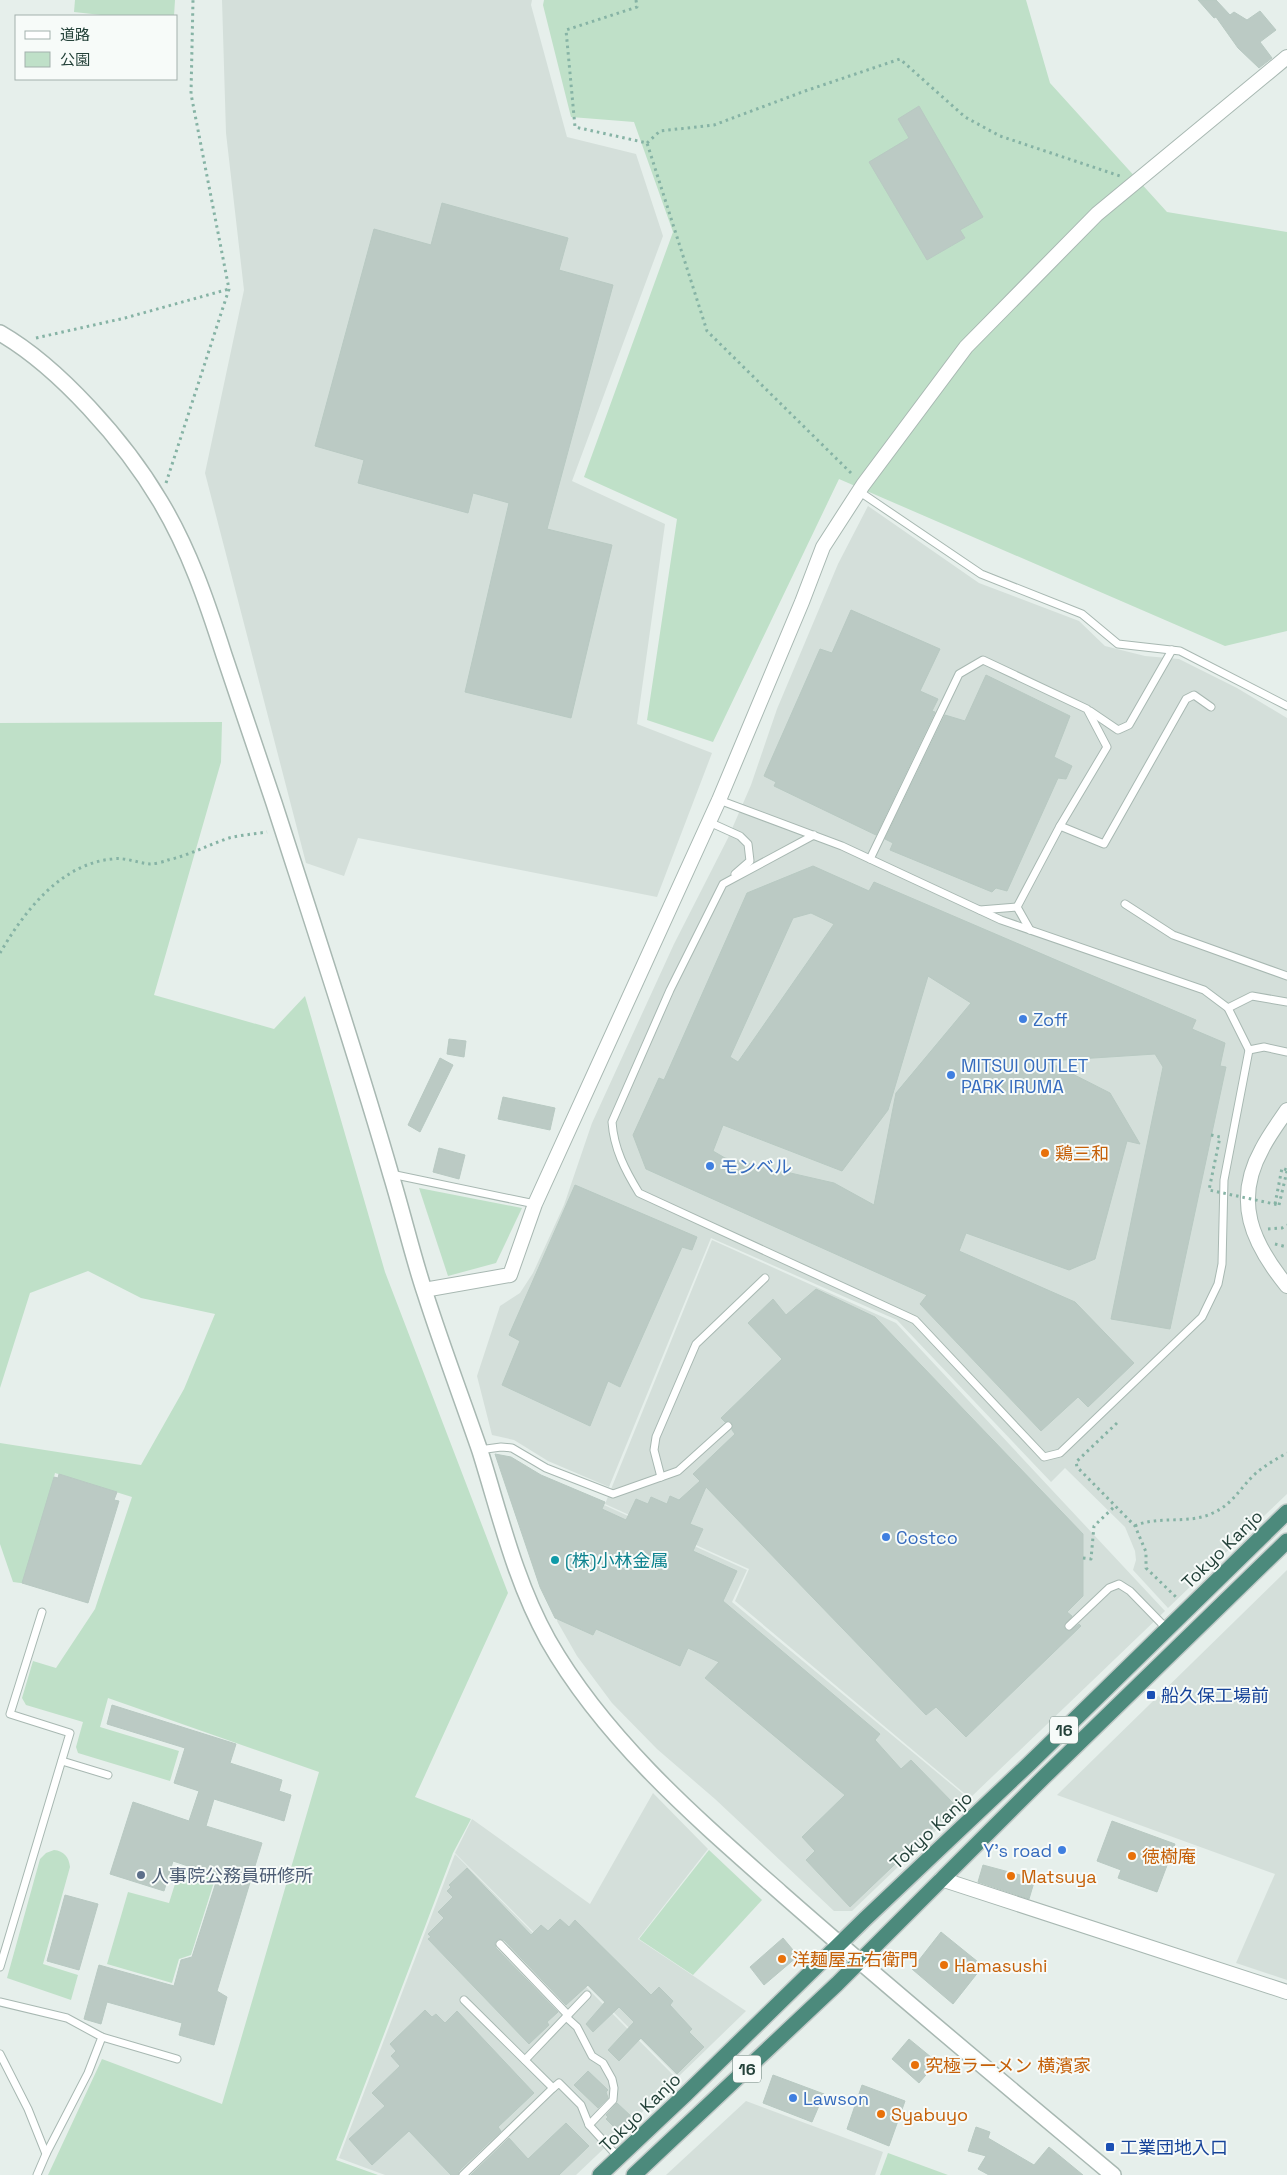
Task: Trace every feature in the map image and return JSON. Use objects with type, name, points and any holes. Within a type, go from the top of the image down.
[{"type":"highway","name":"Tokyo Kanjo","points":[[600,2175],[1167,1630],[1287,1512]]},
{"type":"highway","name":"16","points":[[634,2175],[860,1962],[941,1879],[1287,1541]]},
{"type":"street","points":[[424,1290],[510,1275],[535,1204],[719,800],[824,547],[862,488],[966,347],[1097,214],[1287,58]]},
{"type":"street","points":[[0,333],[16,342],[94,413],[129,455],[160,500],[190,555],[282,829],[391,1174],[424,1290],[524,1589],[549,1640],[583,1692],[638,1760],[727,1845],[860,1962],[1113,2175]]},
{"type":"street","points":[[1285,1116],[1256,1162],[1247,1204],[1250,1226],[1259,1245],[1287,1286]]},
{"type":"street","points":[[941,1879],[1287,1992]]},
{"type":"lane","points":[[862,488],[981,574],[1082,614],[1118,644],[1180,651],[1287,706]]},
{"type":"lane","points":[[870,859],[959,674],[983,660],[1087,709],[1118,730],[1128,725],[1172,650]]},
{"type":"lane","points":[[1060,826],[1104,844],[1186,699],[1194,696],[1211,707]]},
{"type":"lane","points":[[1017,907],[1060,826],[1108,748],[1087,709]]},
{"type":"lane","points":[[709,822],[740,836],[748,844],[750,860],[723,884],[670,990],[612,1122],[613,1136],[623,1167],[639,1193],[915,1320],[1044,1457],[1060,1453],[1202,1317],[1218,1284],[1222,1264],[1224,1180],[1249,1050],[1228,1008],[1204,990],[1030,930],[979,910],[814,835],[719,800]]},
{"type":"lane","points":[[723,884],[814,835]]},
{"type":"lane","points":[[1125,904],[1173,935],[1287,976]]},
{"type":"lane","points":[[979,910],[1017,907]]},
{"type":"lane","points":[[1017,907],[1030,930]]},
{"type":"lane","points":[[1228,1008],[1252,996],[1287,1002]]},
{"type":"lane","points":[[1249,1050],[1264,1047],[1287,1052]]},
{"type":"lane","points":[[391,1174],[535,1204]]},
{"type":"lane","points":[[661,1477],[654,1450],[656,1437],[696,1344],[765,1278]]},
{"type":"lane","points":[[479,1450],[501,1447],[512,1448],[546,1468],[613,1494],[678,1471],[728,1426]]},
{"type":"lane","points":[[1069,1626],[1109,1588],[1119,1584],[1125,1586],[1167,1630]]},
{"type":"lane","points":[[0,1967],[70,1733],[10,1714],[42,1612]]},
{"type":"lane","points":[[62,1761],[108,1775]]},
{"type":"lane","points":[[500,1944],[567,2016],[576,2027],[592,2056],[603,2063],[612,2079],[614,2088],[613,2100],[589,2125]]},
{"type":"lane","points":[[525,2060],[587,1995]]},
{"type":"lane","points":[[464,2000],[552,2088]]},
{"type":"lane","points":[[0,2002],[67,2018],[102,2037],[177,2059]]},
{"type":"lane","points":[[37,2175],[88,2073],[102,2037]]},
{"type":"lane","points":[[0,2054],[28,2109],[46,2154]]},
{"type":"lane","points":[[463,2175],[559,2083],[581,2105],[589,2125],[619,2158]]},
{"type":"path","points":[[160,500],[229,289],[190,94],[193,0]]},
{"type":"path","points":[[636,0],[637,6],[566,30],[575,127],[647,143]]},
{"type":"path","points":[[647,143],[660,131],[714,125],[805,91],[900,59],[965,117],[1000,136],[1137,182]]},
{"type":"path","points":[[647,143],[707,331],[862,488]]},
{"type":"path","points":[[16,342],[125,318],[229,289]]},
{"type":"path","points":[[0,953],[20,922],[43,895],[68,874],[111,859],[130,859],[150,864],[195,853],[229,838],[282,829]]},
{"type":"path","points":[[1211,1135],[1220,1137],[1209,1190],[1277,1205],[1287,1170]]},
{"type":"path","points":[[1265,1229],[1287,1226]]},
{"type":"path","points":[[1272,1244],[1287,1246]]},
{"type":"path","points":[[1117,1423],[1076,1462],[1077,1467],[1135,1526],[1146,1552],[1146,1568],[1180,1600]]},
{"type":"path","points":[[1135,1526],[1144,1522],[1187,1521],[1211,1514],[1226,1507],[1254,1475],[1272,1461],[1287,1453]]},
{"type":"path","points":[[1083,1558],[1092,1559],[1094,1526],[1115,1506]]},
{"type":"shaded area","points":[[222,0],[532,0],[531,5],[567,137],[636,154],[663,236],[572,481],[665,524],[637,724],[712,753],[657,897],[358,838],[344,876],[306,863],[205,473],[244,290],[226,133]]},
{"type":"shaded area","name":"MITSUI OUTLET PARK IRUMA","points":[[868,506],[979,583],[1079,621],[1105,646],[1145,656],[1179,659],[1237,688],[1287,718],[1287,1494],[1168,1608],[1133,1570],[1136,1560],[1135,1551],[1125,1527],[1065,1468],[1051,1482],[897,1320],[711,1238],[609,1487],[548,1461],[514,1440],[492,1435],[477,1376],[500,1306],[520,1293],[533,1273],[564,1205],[592,1123],[674,944],[728,838],[751,785],[777,709],[838,564]]},
{"type":"shaded area","name":"Costco","points":[[712,1240],[896,1323],[1165,1611],[970,1798],[735,1601],[749,1569],[605,1504]]},
{"type":"shaded area","points":[[604,1505],[747,1570],[732,1602],[969,1799],[852,1911],[834,1911],[715,1799],[657,1749],[612,1703],[577,1656],[557,1621]]},
{"type":"shaded area","points":[[1287,1570],[1287,1980],[1236,1963],[1275,1874],[1057,1795]]},
{"type":"shaded area","points":[[653,1793],[708,1849],[638,1939],[746,2011],[678,2077],[455,1853],[472,1819],[590,1904]]},
{"type":"shaded area","points":[[455,1854],[677,2079],[576,2175],[385,2175],[339,2158]]},
{"type":"shaded area","points":[[746,2101],[883,2152],[875,2175],[666,2175]]},
{"type":"green space","points":[[75,0],[175,0],[174,15],[101,15],[74,12]]},
{"type":"green space","points":[[544,0],[1026,0],[1050,83],[1167,212],[1287,232],[1287,631],[1225,646],[839,479],[713,742],[647,720],[677,519],[584,477],[673,232],[634,122],[571,117],[543,5]]},
{"type":"green space","points":[[222,722],[221,762],[154,995],[274,1029],[305,996],[385,1272],[508,1593],[415,1797],[471,1819],[453,1853],[336,2160],[378,2175],[48,2175],[102,2059],[222,2104],[319,1772],[108,1698],[100,1727],[179,1751],[170,1781],[78,1753],[76,1747],[83,1722],[26,1705],[22,1698],[33,1661],[56,1668],[95,1609],[132,1497],[55,1473],[28,1584],[13,1582],[0,1544],[0,1443],[141,1465],[184,1389],[215,1314],[141,1298],[88,1271],[30,1293],[0,1388],[0,723]]},
{"type":"green space","points":[[419,1188],[522,1208],[496,1263],[448,1276]]},
{"type":"green space","points":[[54,1850],[65,1855],[70,1867],[43,1964],[78,1975],[71,2000],[7,1978],[40,1859],[46,1853]]},
{"type":"green space","points":[[709,1850],[762,1900],[693,1975],[639,1939]]},
{"type":"green space","points":[[180,1868],[215,1879],[191,1955],[179,1959],[172,1983],[107,1964],[128,1892],[169,1903]]},
{"type":"green space","points":[[888,2153],[948,2175],[880,2175]]},
{"type":"building","points":[[1198,0],[1216,0],[1230,15],[1234,12],[1247,20],[1260,11],[1276,30],[1260,42],[1272,58],[1259,68],[1238,48],[1216,17],[1214,18]]},
{"type":"building","points":[[919,106],[983,217],[960,230],[965,238],[927,260],[869,162],[909,138],[898,119]]},
{"type":"building","points":[[442,203],[568,238],[559,270],[613,285],[547,529],[612,545],[571,718],[465,692],[509,503],[473,493],[468,513],[358,483],[364,460],[315,446],[374,229],[431,245]]},
{"type":"building","points":[[851,610],[940,649],[920,691],[938,699],[932,711],[935,712],[876,835],[774,786],[776,782],[764,776],[820,649],[832,653]]},
{"type":"building","points":[[986,675],[1070,716],[1054,757],[1072,766],[1066,779],[1058,778],[1007,891],[996,888],[992,892],[890,850],[893,843],[885,839],[945,715],[965,721]]},
{"type":"building","points":[[813,866],[869,891],[874,882],[1196,1020],[1192,1029],[1225,1043],[1220,1066],[1226,1067],[1170,1329],[1111,1319],[1163,1067],[1155,1054],[1047,1061],[1110,1093],[1140,1144],[1127,1141],[1095,1259],[1069,1270],[966,1233],[959,1251],[1075,1302],[1134,1363],[1088,1407],[1078,1397],[1041,1431],[920,1304],[927,1295],[646,1169],[633,1135],[659,1078],[664,1080],[747,893]],"holes":[[[811,913],[834,924],[738,1062],[730,1057],[793,918]],[[928,976],[971,1003],[896,1093],[874,1205],[834,1183],[725,1158],[713,1151],[723,1125],[842,1171],[888,1110]]]},
{"type":"building","points":[[449,1039],[466,1041],[464,1057],[447,1054]]},
{"type":"building","points":[[440,1058],[453,1065],[420,1132],[408,1125]]},
{"type":"building","points":[[503,1097],[555,1108],[550,1130],[498,1119]]},
{"type":"building","points":[[439,1148],[465,1155],[459,1179],[433,1172]]},
{"type":"building","points":[[575,1185],[697,1237],[692,1250],[682,1247],[620,1387],[608,1381],[590,1426],[502,1385],[520,1341],[509,1335]]},
{"type":"building","name":"Costco","points":[[816,1289],[875,1317],[1083,1534],[1083,1596],[1067,1612],[1072,1616],[1064,1627],[1070,1631],[1079,1624],[1081,1626],[966,1737],[936,1707],[926,1715],[706,1487],[690,1524],[703,1529],[693,1551],[737,1571],[723,1601],[880,1734],[875,1740],[901,1769],[911,1760],[956,1806],[850,1907],[806,1860],[815,1851],[802,1837],[845,1795],[705,1678],[719,1662],[688,1648],[680,1666],[596,1629],[593,1635],[555,1618],[540,1587],[495,1454],[511,1457],[541,1475],[605,1502],[602,1509],[626,1520],[636,1499],[648,1504],[651,1497],[667,1504],[670,1496],[679,1500],[700,1481],[693,1474],[735,1434],[732,1430],[732,1423],[729,1421],[725,1422],[721,1418],[782,1359],[748,1323],[773,1299],[786,1315]]},
{"type":"building","points":[[59,1474],[117,1492],[114,1500],[119,1501],[88,1603],[22,1583],[54,1477],[58,1478]]},
{"type":"building","name":"人事院公務員研修所","points":[[112,1705],[236,1744],[230,1763],[282,1780],[279,1791],[291,1795],[284,1821],[214,1799],[206,1826],[262,1843],[217,1991],[227,1997],[214,2045],[179,2035],[182,2023],[107,2002],[101,2024],[84,2019],[99,1965],[174,1986],[181,1960],[192,1957],[218,1876],[173,1861],[164,1891],[110,1874],[133,1802],[189,1821],[199,1791],[174,1783],[185,1748],[107,1724]]},
{"type":"building","points":[[1112,1821],[1175,1844],[1157,1892],[1118,1878],[1121,1870],[1097,1861]]},
{"type":"building","points":[[983,1865],[1035,1879],[1029,1899],[978,1882]]},
{"type":"building","points":[[467,1868],[531,1935],[541,1925],[548,1931],[560,1919],[569,1927],[575,1920],[651,1995],[659,1987],[673,2001],[670,2005],[692,2029],[689,2032],[704,2047],[677,2074],[641,2038],[619,2061],[608,2050],[634,2022],[619,2007],[593,2032],[586,2024],[605,2002],[588,1985],[566,2005],[504,1940],[498,1939],[495,1943],[496,1948],[558,2012],[547,2022],[549,2025],[529,2044],[428,1939],[431,1937],[428,1934],[444,1918],[438,1912],[453,1897],[447,1891],[451,1887],[449,1885]]},
{"type":"building","points":[[65,1895],[98,1904],[79,1970],[47,1961]]},
{"type":"building","points":[[941,1932],[983,1966],[953,2004],[912,1969]]},
{"type":"building","points":[[783,1938],[798,1956],[764,1985],[750,1967]]},
{"type":"building","points":[[425,2010],[432,2017],[436,2014],[445,2023],[457,2011],[534,2093],[498,2127],[501,2131],[459,2171],[458,2175],[451,2175],[409,2131],[372,2165],[349,2139],[385,2106],[372,2093],[400,2066],[391,2056],[396,2051],[390,2044]]},
{"type":"building","points":[[909,2039],[937,2062],[919,2083],[892,2059]]},
{"type":"building","points":[[588,2071],[608,2090],[606,2092],[608,2098],[598,2108],[574,2085]]},
{"type":"building","name":"Lawson","points":[[773,2075],[824,2094],[812,2122],[763,2103]]},
{"type":"building","points":[[862,2085],[905,2101],[889,2146],[847,2129]]},
{"type":"building","points":[[617,2103],[632,2117],[618,2131],[606,2119],[608,2117],[606,2115]]},
{"type":"building","points":[[566,2123],[589,2146],[559,2175],[471,2175],[509,2138],[528,2159]]},
{"type":"building","points":[[976,2127],[990,2132],[988,2138],[1034,2165],[1049,2147],[1083,2175],[989,2175],[978,2169],[986,2156],[968,2151]]},
{"type":"place","name":"Zoff","points":[[1023,1019]]},
{"type":"place","name":"MITSUI OUTLET PARK IRUMA","points":[[951,1075]]},
{"type":"place","name":"鶏三和","points":[[1045,1153]]},
{"type":"place","name":"モンベル","points":[[710,1166]]},
{"type":"place","name":"Costco","points":[[886,1537]]},
{"type":"place","name":"(株)小林金属","points":[[555,1560]]},
{"type":"place","name":"船久保工場前","points":[[1151,1695]]},
{"type":"place","name":"Y's road","points":[[1062,1850]]},
{"type":"place","name":"徳樹庵","points":[[1132,1856]]},
{"type":"place","name":"人事院公務員研修所","points":[[141,1875]]},
{"type":"place","name":"Matsuya","points":[[1011,1876]]},
{"type":"place","name":"洋麺屋五右衛門","points":[[782,1959]]},
{"type":"place","name":"Hamasushi","points":[[944,1965]]},
{"type":"place","name":"究極ラーメン 横濱家","points":[[915,2065]]},
{"type":"place","name":"Lawson","points":[[793,2098]]},
{"type":"place","name":"Syabuyo","points":[[881,2114]]},
{"type":"place","name":"工業団地入口","points":[[1110,2147]]}]
